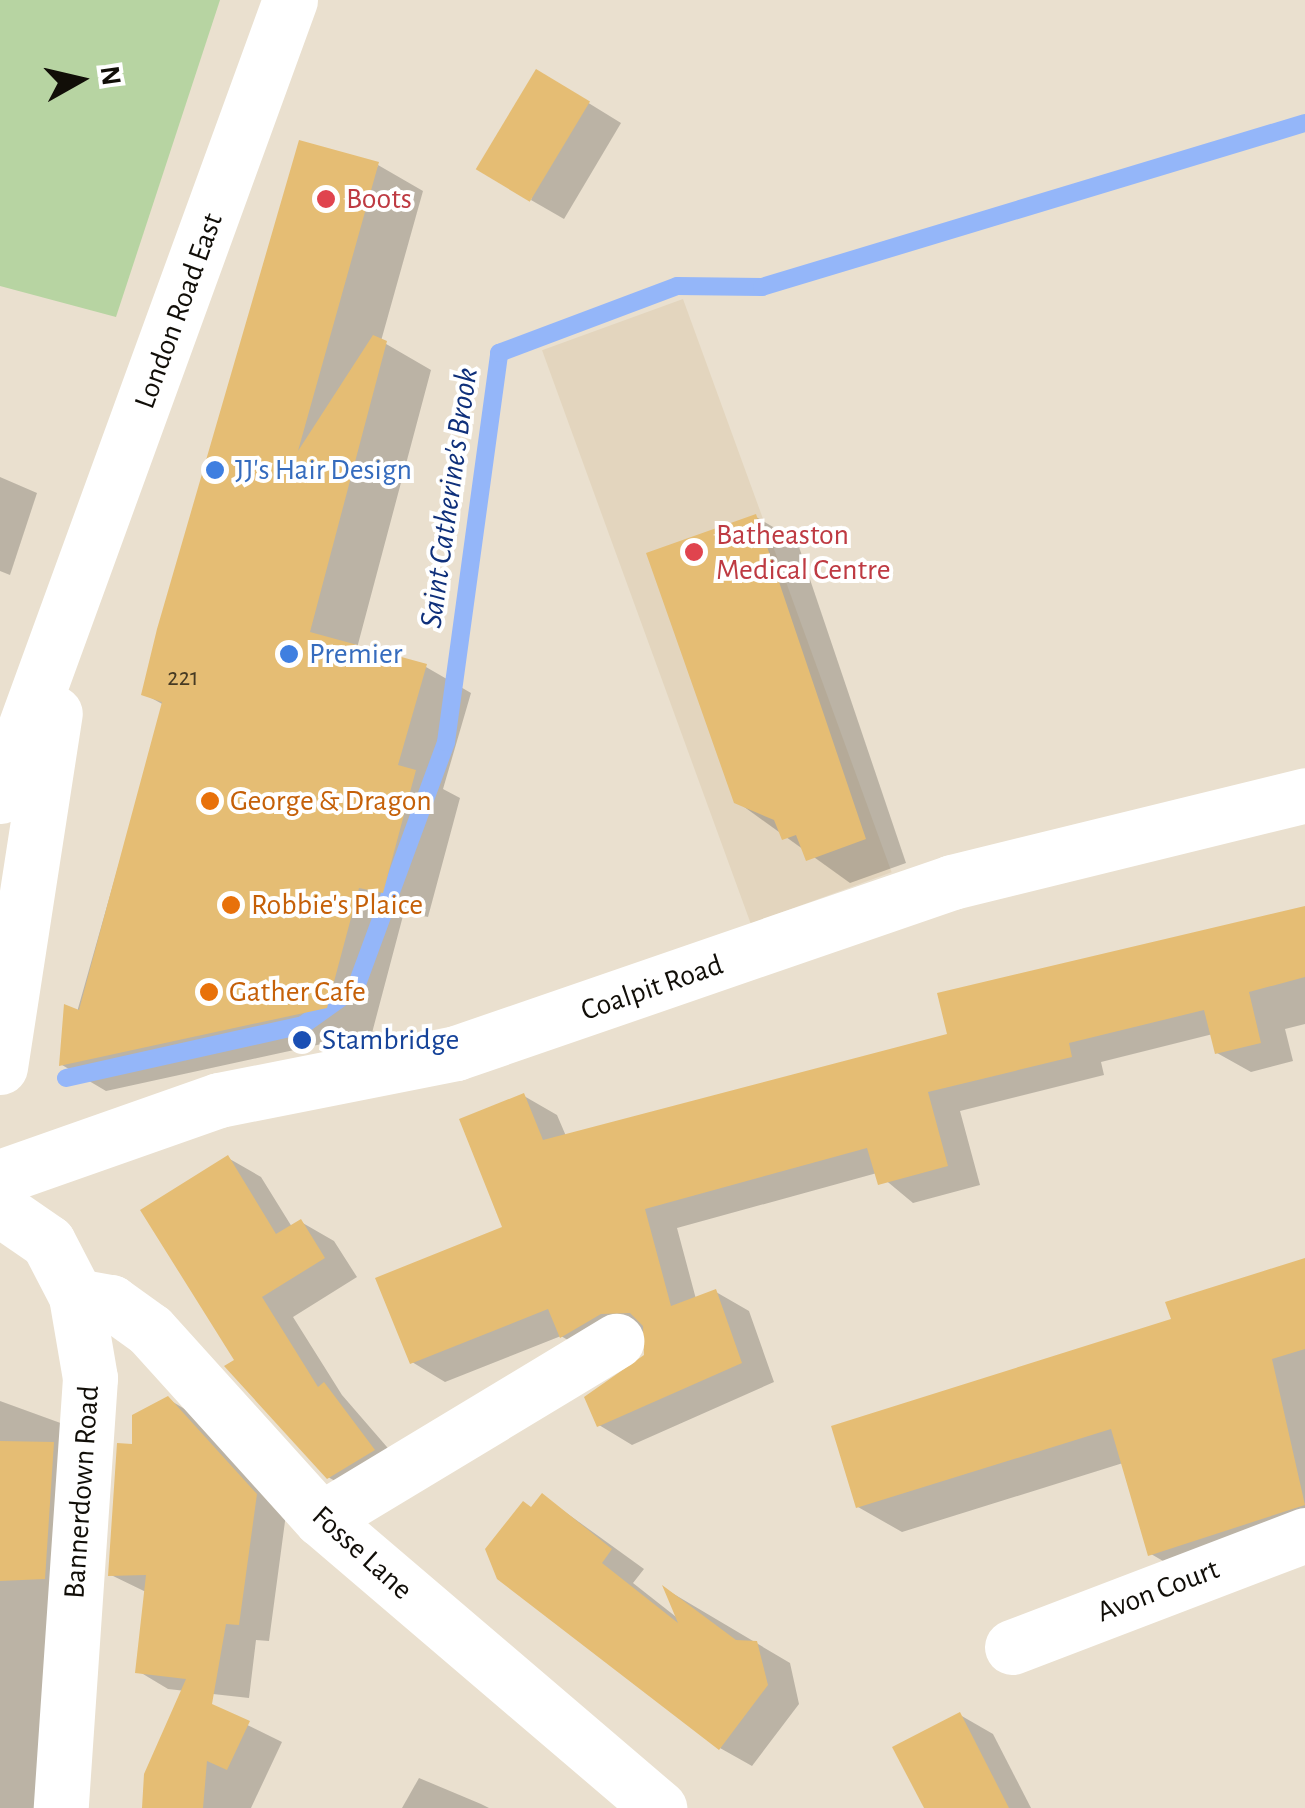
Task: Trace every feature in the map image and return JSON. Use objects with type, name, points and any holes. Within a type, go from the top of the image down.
[{"type":"street","name":"London Road East","points":[[0,796],[68,621],[290,0]]},
{"type":"street","name":"London Road East","points":[[0,1067],[68,621]]},
{"type":"street","name":"Coalpit Road","points":[[0,1177],[219,1100],[456,1053],[952,882],[1305,795]]},
{"type":"street","name":"Bannerdown Road","points":[[0,1209],[48,1242],[76,1296],[90,1378],[61,1808]]},
{"type":"street","name":"Fosse Lane","points":[[76,1296],[111,1302],[150,1330],[321,1519],[659,1808]]},
{"type":"street","points":[[321,1519],[616,1341]]},
{"type":"street","name":"Avon Court","points":[[1012,1647],[1305,1534]]},
{"type":"shaded area","name":"Batheaston Medical Centre","points":[[683,299],[892,872],[751,924],[542,350]]},
{"type":"green space","points":[[0,0],[220,0],[116,317],[0,286]]},
{"type":"building","points":[[536,69],[590,101],[530,202],[476,169]]},
{"type":"building","points":[[299,140],[379,162],[298,451],[373,335],[387,341],[310,632],[427,664],[398,765],[416,770],[383,893],[359,888],[327,1008],[59,1066],[64,1004],[79,1010],[162,702],[141,695],[157,629]]},
{"type":"building","name":"Batheaston Medical Centre","points":[[756,514],[866,839],[806,861],[796,835],[782,840],[774,820],[734,803],[646,553]]},
{"type":"building","points":[[1305,906],[1305,977],[1249,992],[1261,1043],[1215,1054],[1204,1010],[1069,1043],[1072,1057],[928,1092],[948,1166],[878,1185],[867,1148],[645,1209],[671,1306],[716,1289],[742,1363],[597,1427],[584,1397],[644,1355],[643,1326],[630,1313],[601,1314],[560,1338],[548,1309],[410,1364],[375,1278],[502,1227],[459,1119],[524,1093],[543,1140],[947,1034],[937,993]]},
{"type":"building","points":[[228,1155],[276,1234],[301,1219],[325,1258],[262,1297],[318,1387],[324,1382],[375,1450],[327,1479],[224,1366],[234,1360],[140,1210]]},
{"type":"building","points":[[1305,1258],[1305,1349],[1272,1359],[1305,1505],[1148,1556],[1111,1429],[856,1508],[831,1426],[1171,1319],[1165,1302]]},
{"type":"building","points":[[168,1396],[257,1494],[239,1625],[226,1624],[212,1704],[250,1721],[227,1770],[207,1761],[203,1808],[142,1808],[144,1774],[186,1679],[135,1673],[146,1575],[108,1576],[117,1443],[132,1444],[132,1415]]},
{"type":"building","points":[[0,1441],[54,1442],[45,1579],[0,1581]]},
{"type":"building","points":[[542,1493],[612,1549],[602,1563],[678,1623],[662,1585],[736,1640],[757,1641],[768,1685],[719,1750],[497,1579],[485,1549],[523,1501],[531,1507]]},
{"type":"building","points":[[960,1712],[1009,1808],[924,1808],[892,1747]]},
{"type":"waterway","name":"Saint Catherine's Brook","points":[[66,1078],[303,1025],[356,987],[446,742],[499,353],[677,286],[762,287],[1305,123]]},
{"type":"place","name":"Boots","points":[[326,199]]},
{"type":"place","name":"JJ's Hair Design","points":[[215,470]]},
{"type":"place","name":"Batheaston Medical Centre","points":[[694,552]]},
{"type":"place","name":"Premier","points":[[289,654]]},
{"type":"place","name":"George & Dragon","points":[[210,801]]},
{"type":"place","name":"Robbie's Plaice","points":[[231,905]]},
{"type":"place","name":"Gather Cafe","points":[[209,992]]},
{"type":"place","name":"Stambridge","points":[[302,1040]]}]
